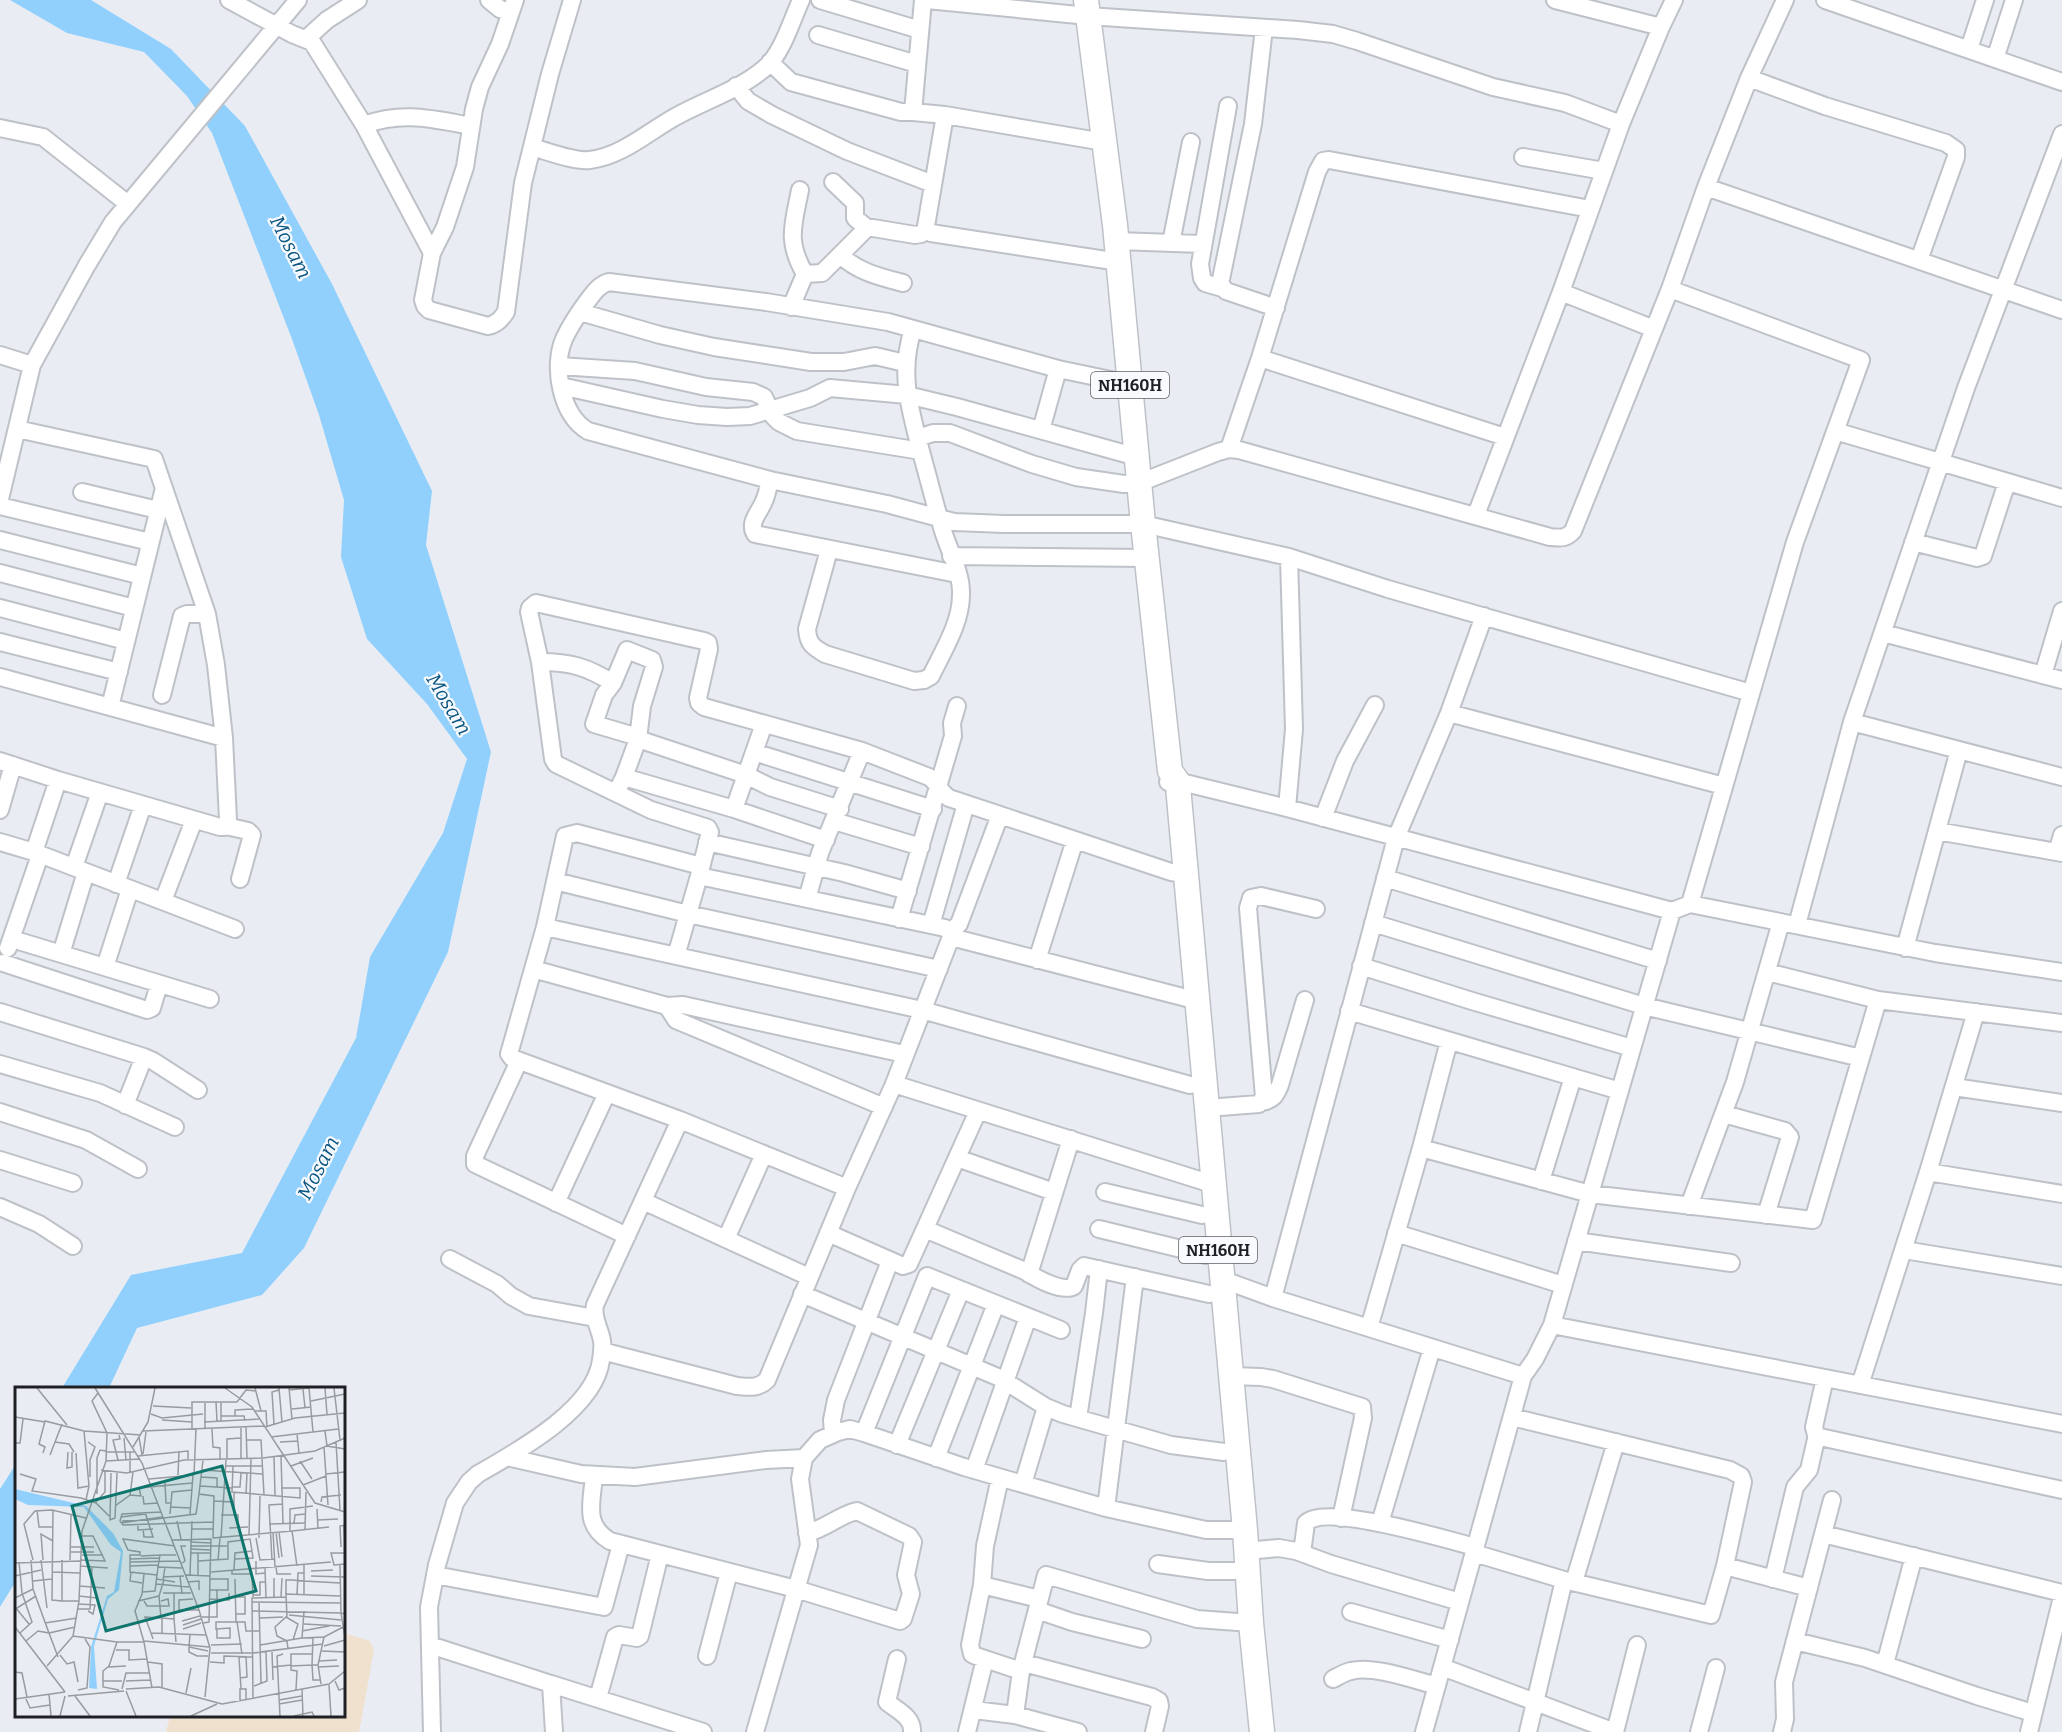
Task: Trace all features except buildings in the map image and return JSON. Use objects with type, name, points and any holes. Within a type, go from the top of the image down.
[{"type":"highway","name":"NH160H","points":[[1087,8],[1118,252],[1190,999],[1206,1108],[1202,1215],[1206,1255],[1215,1286],[1230,1376],[1248,1732]]},
{"type":"highway","name":"NH160H","points":[[1190,999],[1190,1085],[1205,1181],[1215,1286],[1224,1452],[1239,1546]]},
{"type":"highway","name":"NH160H","points":[[1244,1623],[1262,1732]]},
{"type":"street","points":[[229,0],[278,27],[312,42],[364,125],[432,253]]},
{"type":"street","points":[[0,497],[32,364],[87,265],[113,222],[278,27],[298,0]]},
{"type":"street","points":[[306,39],[327,20],[358,0]]},
{"type":"street","points":[[489,0],[500,9],[513,6]]},
{"type":"street","points":[[513,6],[494,59],[480,87],[465,167],[442,234],[432,253],[423,300],[429,310],[488,326],[494,325],[501,319],[508,301],[523,183],[572,0]]},
{"type":"street","points":[[532,147],[583,160],[608,155],[631,145],[673,118],[756,74],[770,62],[782,46],[801,0]]},
{"type":"street","points":[[820,0],[920,30]]},
{"type":"street","points":[[913,112],[916,64],[925,0],[1087,8],[1333,34],[1358,40],[1493,87],[1565,103],[1621,124]]},
{"type":"street","points":[[1555,0],[1661,27]]},
{"type":"street","points":[[1476,515],[1561,292],[1621,124],[1674,0]]},
{"type":"street","points":[[560,366],[635,371],[706,387],[753,392],[764,398],[779,422],[797,431],[920,444],[933,433],[950,434],[1032,464],[1076,477],[1115,483],[1139,483],[1218,452],[1229,449],[1239,450],[1550,537],[1567,537],[1573,531],[1670,289],[1706,187],[1749,78],[1785,0]]},
{"type":"street","points":[[1825,0],[2062,82]]},
{"type":"street","points":[[1969,49],[1984,0]]},
{"type":"street","points":[[1995,59],[2014,0]]},
{"type":"street","points":[[1221,288],[1253,124],[1264,28]]},
{"type":"street","points":[[818,35],[916,64]]},
{"type":"street","points":[[770,62],[784,77],[802,86],[901,112],[945,115],[1104,142]]},
{"type":"street","points":[[1749,78],[1825,106],[1946,143],[1956,150],[1956,157],[1919,260]]},
{"type":"street","points":[[736,86],[748,101],[772,116],[847,151],[933,184]]},
{"type":"street","points":[[1228,106],[1202,244],[1200,264],[1202,278],[1205,283],[1276,308]]},
{"type":"street","points":[[927,230],[945,115]]},
{"type":"street","points":[[364,125],[381,119],[410,116],[471,126]]},
{"type":"street","points":[[0,128],[43,137],[128,204]]},
{"type":"street","points":[[1689,1206],[1724,1114],[1767,972],[1789,924],[1852,722],[1966,388],[2062,134]]},
{"type":"street","points":[[1171,243],[1191,141]]},
{"type":"street","points":[[1523,157],[1604,171]]},
{"type":"street","points":[[1229,449],[1276,308],[1317,172],[1323,161],[1329,160],[1590,209]]},
{"type":"street","points":[[833,182],[855,203],[855,218],[867,228],[915,235],[927,230]]},
{"type":"street","points":[[1706,187],[2062,310]]},
{"type":"street","points":[[800,190],[791,240],[799,263],[806,274]]},
{"type":"street","points":[[806,274],[822,273],[867,228]]},
{"type":"street","points":[[927,230],[932,233],[1118,252],[1171,243],[1202,244]]},
{"type":"street","points":[[840,255],[850,264],[870,274],[903,283]]},
{"type":"street","points":[[791,307],[806,274]]},
{"type":"street","points":[[1130,384],[1058,369],[888,322],[609,282],[599,286],[580,312],[564,340],[560,366],[561,386],[567,409],[579,425],[588,431],[770,480],[887,504],[954,522],[1143,524],[1289,557],[1388,589],[1750,693]]},
{"type":"street","points":[[1670,289],[1861,360],[1795,542],[1690,904]]},
{"type":"street","points":[[1561,292],[1654,329]]},
{"type":"street","points":[[580,312],[694,344],[817,362],[854,361],[875,356],[905,363]]},
{"type":"street","points":[[829,550],[807,629],[808,639],[812,646],[825,654],[914,681],[924,680],[931,676],[956,622],[961,596],[957,574],[939,519],[907,395],[905,363],[913,329]]},
{"type":"street","points":[[0,355],[32,364]]},
{"type":"street","points":[[1260,358],[1505,437]]},
{"type":"street","points":[[817,362],[820,381],[825,388]]},
{"type":"street","points":[[1041,430],[1058,369]]},
{"type":"street","points":[[561,386],[624,402],[698,415],[750,416],[810,398],[825,388],[907,395],[1137,457]]},
{"type":"street","points":[[17,429],[154,459],[207,614],[225,738],[228,820],[226,826]]},
{"type":"street","points":[[1835,431],[2062,498]]},
{"type":"street","points":[[770,480],[765,500],[753,523],[755,534],[957,574]]},
{"type":"street","points":[[1913,542],[1977,558],[1983,556],[2007,482]]},
{"type":"street","points":[[110,707],[164,488]]},
{"type":"street","points":[[82,492],[158,510]]},
{"type":"street","points":[[0,506],[150,542]]},
{"type":"street","points":[[0,540],[142,576]]},
{"type":"street","points":[[951,556],[1147,558]]},
{"type":"street","points":[[1287,808],[1294,729],[1289,557]]},
{"type":"street","points":[[0,573],[134,608]]},
{"type":"street","points":[[676,956],[710,832],[708,828],[660,813],[556,764],[553,759],[540,662],[530,612],[530,608],[536,603],[708,643],[709,649],[698,699],[704,707],[862,751],[929,777],[949,798],[1178,873]]},
{"type":"street","points":[[0,608],[126,641]]},
{"type":"street","points":[[2043,675],[2062,611]]},
{"type":"street","points":[[162,695],[182,616],[207,614]]},
{"type":"street","points":[[1272,1298],[1396,838],[1449,713],[1484,616]]},
{"type":"street","points":[[1883,633],[2062,680]]},
{"type":"street","points":[[0,642],[119,672]]},
{"type":"street","points":[[616,793],[638,738],[642,706],[654,663],[652,660],[627,650],[604,695],[594,724],[638,738],[746,775],[837,815],[921,847]]},
{"type":"street","points":[[540,662],[585,667],[612,683]]},
{"type":"street","points":[[0,677],[225,738]]},
{"type":"street","points":[[1323,818],[1345,760],[1374,705]]},
{"type":"street","points":[[899,919],[939,790],[953,736],[952,723],[957,706]]},
{"type":"street","points":[[1449,713],[1724,786]]},
{"type":"street","points":[[1852,722],[2062,777]]},
{"type":"street","points":[[734,809],[764,724]]},
{"type":"street","points":[[1905,948],[1959,750]]},
{"type":"street","points":[[807,899],[826,840],[862,751]]},
{"type":"street","points":[[754,752],[933,809]]},
{"type":"street","points":[[0,810],[7,763],[195,820],[248,831],[252,835],[240,879]]},
{"type":"street","points":[[624,777],[734,809],[826,840]]},
{"type":"street","points":[[1170,778],[1672,911],[1690,904],[1905,948],[2062,972]]},
{"type":"street","points":[[4,956],[58,780]]},
{"type":"street","points":[[61,954],[100,792]]},
{"type":"street","points":[[931,925],[966,804]]},
{"type":"street","points":[[105,967],[143,805]]},
{"type":"street","points":[[602,1350],[737,1386],[756,1387],[767,1380],[847,1188],[894,1084],[950,935],[959,924],[1000,815]]},
{"type":"street","points":[[163,901],[195,820]]},
{"type":"street","points":[[1937,831],[2060,852],[2062,835]]},
{"type":"street","points":[[847,1188],[680,1120],[512,1058],[509,1049],[533,969],[563,842],[567,834],[577,833],[700,871],[807,899],[945,928],[950,935],[1190,999]]},
{"type":"street","points":[[1037,960],[1075,840]]},
{"type":"street","points":[[0,842],[37,853],[235,928]]},
{"type":"street","points":[[707,842],[908,891]]},
{"type":"street","points":[[1385,878],[1658,961]]},
{"type":"street","points":[[555,881],[688,914],[939,969]]},
{"type":"street","points":[[1262,1102],[1264,1098],[1249,902],[1254,897],[1261,896],[1316,909]]},
{"type":"street","points":[[1424,1732],[1523,1376],[1535,1359],[1552,1324],[1672,911]]},
{"type":"street","points":[[1373,924],[1644,1006],[1861,1058]]},
{"type":"street","points":[[544,927],[922,1010],[1190,1085]]},
{"type":"street","points":[[4,956],[61,954],[210,999]]},
{"type":"street","points":[[4,956],[147,1010],[152,1008],[159,984]]},
{"type":"street","points":[[1362,966],[1632,1048]]},
{"type":"street","points":[[533,969],[667,1006],[683,1005],[904,1054]]},
{"type":"street","points":[[1767,972],[1878,1000],[2062,1023]]},
{"type":"street","points":[[1206,1108],[1262,1102],[1275,1096],[1305,1000]]},
{"type":"street","points":[[1421,1148],[1590,1194],[1812,1220],[1878,1000]]},
{"type":"street","points":[[667,1006],[676,1020],[884,1107]]},
{"type":"street","points":[[1349,1011],[1620,1091]]},
{"type":"street","points":[[0,1012],[144,1057],[198,1090]]},
{"type":"street","points":[[1860,1385],[1904,1250],[1976,1012]]},
{"type":"street","points":[[1369,1328],[1449,1041]]},
{"type":"street","points":[[125,1105],[144,1057]]},
{"type":"street","points":[[519,1061],[474,1160],[478,1167],[627,1236]]},
{"type":"street","points":[[0,1064],[100,1093],[175,1127]]},
{"type":"street","points":[[1541,1181],[1573,1077]]},
{"type":"street","points":[[894,1084],[1205,1181]]},
{"type":"street","points":[[1954,1087],[2062,1103]]},
{"type":"street","points":[[556,1203],[607,1093]]},
{"type":"street","points":[[828,1233],[903,1266],[909,1264],[978,1111]]},
{"type":"street","points":[[0,1112],[86,1140],[138,1169]]},
{"type":"street","points":[[1724,1114],[1785,1131],[1790,1137],[1767,1215]]},
{"type":"street","points":[[432,1732],[429,1607],[448,1522],[455,1503],[463,1489],[478,1474],[553,1428],[580,1399],[597,1375],[602,1340],[595,1318],[595,1305],[680,1120]]},
{"type":"street","points":[[1029,1274],[1071,1139]]},
{"type":"street","points":[[726,1239],[764,1154]]},
{"type":"street","points":[[957,1158],[1054,1192]]},
{"type":"street","points":[[0,1160],[73,1183]]},
{"type":"street","points":[[1928,1172],[2062,1194]]},
{"type":"street","points":[[1105,1192],[1202,1215]]},
{"type":"street","points":[[643,1201],[809,1277]]},
{"type":"street","points":[[0,1207],[39,1224],[73,1246]]},
{"type":"street","points":[[925,1229],[1039,1280],[1071,1288],[1082,1267],[1136,1277],[1215,1286],[1272,1298],[1523,1376]]},
{"type":"street","points":[[1099,1229],[1206,1255]]},
{"type":"street","points":[[1396,1233],[1563,1285]]},
{"type":"street","points":[[1576,1241],[1731,1263]]},
{"type":"street","points":[[1904,1250],[2062,1276]]},
{"type":"street","points":[[450,1259],[498,1284],[529,1306],[595,1318]]},
{"type":"street","points":[[833,1434],[834,1408],[890,1261]]},
{"type":"street","points":[[1078,1418],[1099,1269]]},
{"type":"street","points":[[864,1433],[925,1278],[929,1276],[1061,1330]]},
{"type":"street","points":[[1106,1508],[1136,1277]]},
{"type":"street","points":[[897,1444],[961,1290]]},
{"type":"street","points":[[802,1294],[1005,1381],[1046,1407],[1171,1445],[1224,1452]]},
{"type":"street","points":[[936,1458],[996,1304]]},
{"type":"street","points":[[974,1470],[1028,1317]]},
{"type":"street","points":[[1552,1324],[2062,1424]]},
{"type":"street","points":[[1380,1523],[1432,1348]]},
{"type":"street","points":[[1230,1376],[1273,1379],[1362,1407],[1364,1418],[1341,1518]]},
{"type":"street","points":[[1773,1579],[1795,1487],[1809,1470],[1817,1436],[1815,1427],[1825,1378]]},
{"type":"street","points":[[1023,1484],[1046,1407]]},
{"type":"street","points":[[1302,1553],[1306,1523],[1309,1520],[1341,1518],[1380,1523],[1475,1550],[1569,1581],[1710,1616],[1713,1614],[1743,1482],[1741,1476],[1730,1470],[1512,1417]]},
{"type":"street","points":[[755,1732],[809,1545],[800,1479],[804,1458],[820,1440],[850,1430],[1000,1478],[1106,1508],[1206,1530],[1239,1546],[1279,1548],[1302,1553],[1460,1602]]},
{"type":"street","points":[[1817,1436],[2062,1490]]},
{"type":"street","points":[[1528,1732],[1569,1581],[1616,1442]]},
{"type":"street","points":[[507,1457],[594,1476],[635,1477],[766,1460],[804,1458]]},
{"type":"street","points":[[594,1476],[591,1522],[600,1535],[621,1544],[796,1589],[900,1620],[904,1617],[911,1594],[906,1577],[913,1542],[909,1536],[857,1511],[807,1533]]},
{"type":"street","points":[[1000,1478],[985,1546],[981,1585],[970,1645],[972,1654],[985,1659],[1152,1697],[1159,1701],[1160,1706],[1154,1732]]},
{"type":"street","points":[[1783,1732],[1784,1682],[1832,1500]]},
{"type":"street","points":[[1823,1534],[2062,1595],[2028,1732]]},
{"type":"street","points":[[435,1575],[604,1607],[621,1544]]},
{"type":"street","points":[[1158,1564],[1208,1571],[1239,1546]]},
{"type":"street","points":[[598,1698],[615,1637],[619,1635],[637,1638],[640,1636],[660,1554]]},
{"type":"street","points":[[1885,1664],[1914,1556]]},
{"type":"street","points":[[1725,1566],[1809,1588]]},
{"type":"street","points":[[707,1656],[729,1572]]},
{"type":"street","points":[[1015,1715],[1023,1667],[1046,1575],[1188,1617],[1244,1623]]},
{"type":"street","points":[[981,1585],[1038,1605],[1072,1622],[1142,1639]]},
{"type":"street","points":[[1351,1612],[1450,1640]]},
{"type":"street","points":[[1795,1641],[1885,1664],[2033,1713]]},
{"type":"street","points":[[430,1645],[704,1732]]},
{"type":"street","points":[[1442,1667],[1615,1732],[1637,1645]]},
{"type":"street","points":[[897,1659],[887,1702],[909,1719],[912,1732]]},
{"type":"street","points":[[968,1732],[985,1659]]},
{"type":"street","points":[[1699,1732],[1716,1668]]},
{"type":"street","points":[[1333,1679],[1360,1669],[1437,1686]]},
{"type":"street","points":[[551,1684],[554,1732]]},
{"type":"street","points":[[974,1710],[1015,1715],[1078,1732]]},
{"type":"shaded area","points":[[345,1633],[370,1641],[374,1650],[359,1732],[166,1732],[170,1717],[345,1717]]},
{"type":"water","name":"Mosam","points":[[10,0],[91,0],[171,49],[245,126],[332,284],[432,491],[426,545],[491,752],[448,952],[304,1248],[262,1295],[137,1328],[109,1387],[63,1387],[131,1275],[242,1253],[356,1038],[370,957],[443,833],[467,759],[427,704],[367,639],[341,557],[344,500],[319,415],[212,133],[187,96],[144,52],[67,33]]},
{"type":"water","points":[[15,1466],[15,1583],[0,1607],[0,1489]]}]
